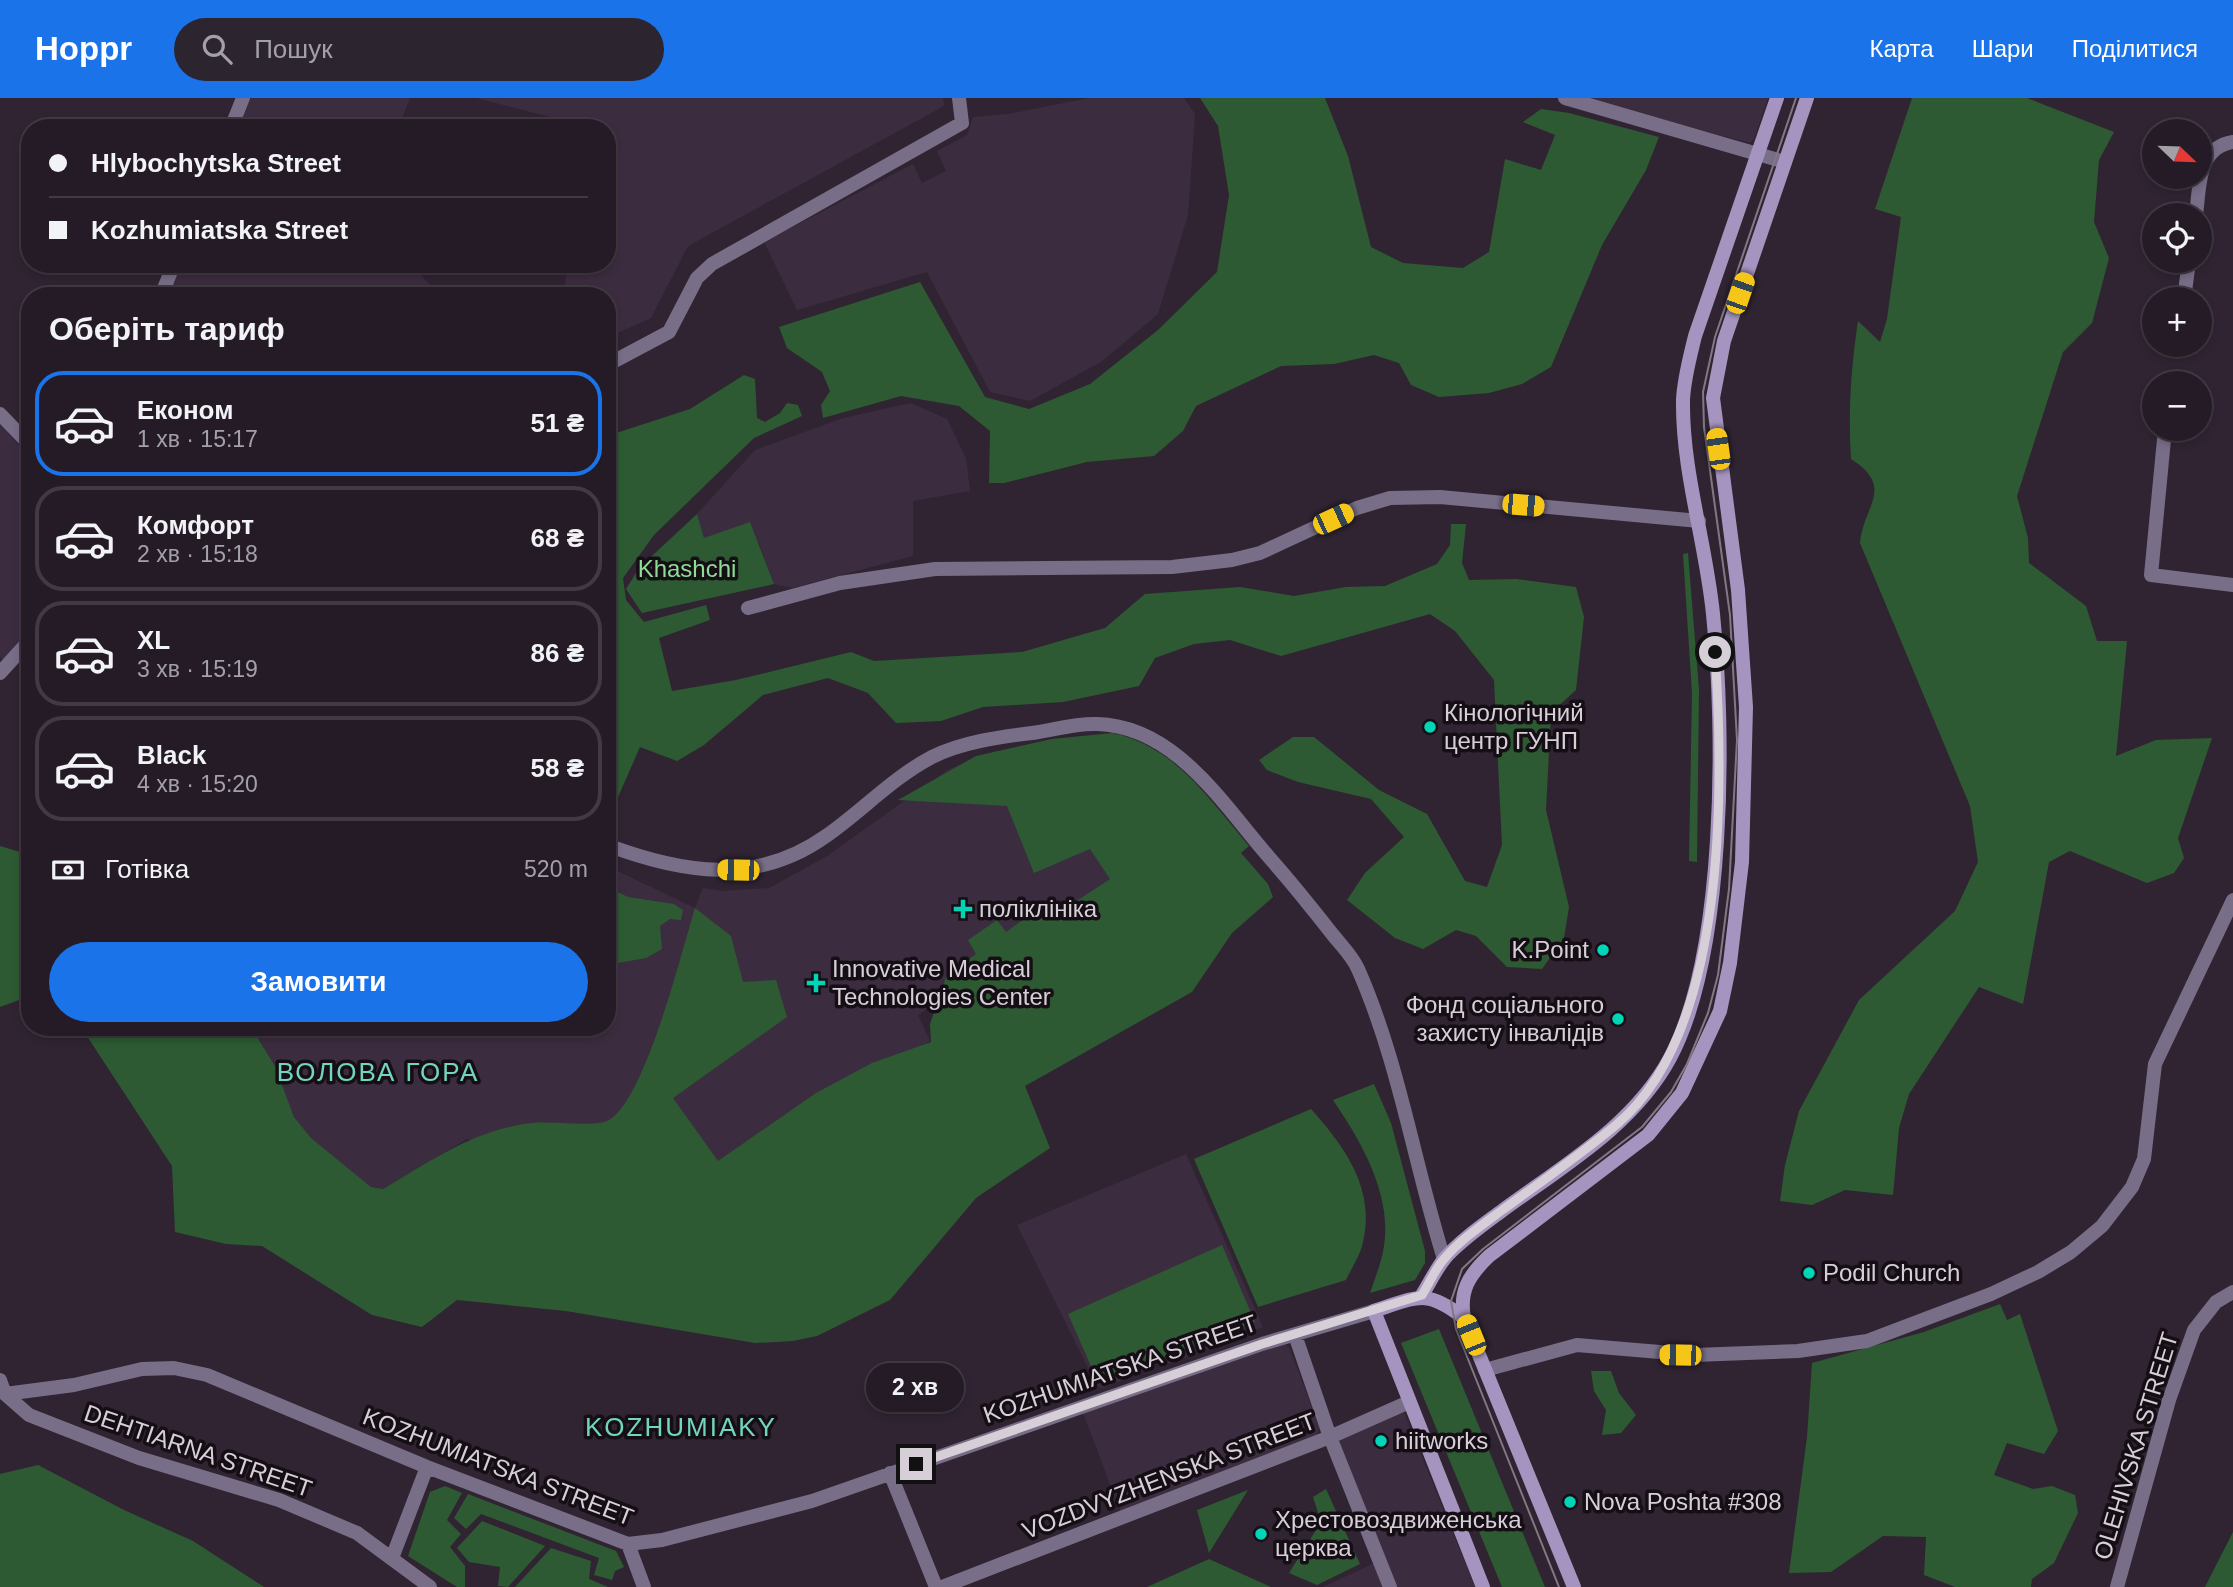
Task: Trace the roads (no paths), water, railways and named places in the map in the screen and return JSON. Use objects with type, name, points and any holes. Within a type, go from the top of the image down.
[{"type":"main road","points":[[1483,1587],[1374,1311],[1422,1295],[1444,1259],[1473,1233],[1630,1113],[1670,1058],[1691,1007],[1700,971],[1709,909],[1718,788],[1713,614],[1685,430],[1686,371],[1695,336],[1777,98]]},
{"type":"main road","points":[[1574,1587],[1464,1318],[1462,1294],[1472,1272],[1633,1148],[1666,1115],[1698,1063],[1720,1011],[1730,963],[1741,862],[1746,708],[1738,590],[1714,423],[1713,398],[1724,341],[1807,98]]},
{"type":"main road","points":[[1422,1295],[1451,1308],[1464,1318]]},
{"type":"street","points":[[235,119],[243,98]]},
{"type":"street","points":[[616,360],[669,332],[697,278],[712,264],[962,123],[959,98]]},
{"type":"street","points":[[1564,98],[1785,162]]},
{"type":"street","points":[[2198,203],[2203,162],[2212,149],[2233,142]]},
{"type":"street","points":[[0,414],[21,436]]},
{"type":"street","points":[[2164,441],[2151,575],[2233,584]]},
{"type":"street","points":[[748,608],[840,583],[935,569],[1172,567],[1232,560],[1260,553],[1357,508],[1390,498],[1440,497],[1699,521]]},
{"type":"street","points":[[0,673],[21,650]]},
{"type":"street","points":[[616,848],[651,862],[694,869],[738,870],[786,859],[803,852],[876,794],[934,756],[977,743],[1095,723],[1118,726],[1159,740],[1204,783],[1295,886],[1357,965],[1380,1023],[1444,1259]]},
{"type":"street","points":[[1485,1370],[1577,1345],[1695,1355],[1798,1351],[1867,1341],[2038,1272],[2071,1252],[2102,1226],[2132,1187],[2144,1159],[2155,1064],[2233,900]]},
{"type":"street","name":"OLEHIVSKA STREET","points":[[2117,1587],[2169,1400],[2190,1341],[2201,1317],[2216,1302],[2233,1292]]},
{"type":"street","name":"KOZHUMIATSKA STREET","points":[[2,1387],[74,1385],[142,1369],[174,1368],[206,1375],[427,1468],[628,1544],[662,1540],[812,1502],[1095,1402],[1374,1311]]},
{"type":"street","points":[[1295,1335],[1330,1437],[1390,1587]]},
{"type":"street","name":"DEHTIARNA STREET","points":[[2,1387],[29,1415],[139,1458],[279,1500],[357,1533],[430,1587]]},
{"type":"street","name":"VOZDVYZHENSKA STREET","points":[[942,1587],[1330,1437],[1409,1402]]},
{"type":"street","points":[[392,1558],[427,1468]]},
{"type":"street","points":[[890,1474],[936,1587]]},
{"type":"street","points":[[628,1544],[644,1587]]},
{"type":"tram line","points":[[1559,1587],[1456,1329],[1451,1301],[1462,1269],[1483,1249],[1642,1127],[1671,1092],[1687,1064],[1708,1013],[1718,975],[1729,889],[1737,740],[1730,615],[1704,427],[1703,392],[1715,337],[1796,98]]},
{"type":"place","name":"Кінологічний центр ГУНП","points":[[1430,727]]},
{"type":"place","name":"поліклініка","points":[[963,909]]},
{"type":"place","name":"K.Point","points":[[1603,950]]},
{"type":"place","name":"Innovative Medical Technologies Center","points":[[816,983]]},
{"type":"place","name":"Фонд соціального захисту інвалідів","points":[[1618,1019]]},
{"type":"place","name":"Podil Church","points":[[1809,1273]]},
{"type":"place","name":"hiitworks","points":[[1381,1441]]},
{"type":"place","name":"Nova Poshta #308","points":[[1570,1502]]},
{"type":"place","name":"Хрестовоздвиженська церква","points":[[1261,1534]]},
{"type":"district","name":"ВОЛОВА ГОРА","points":[[378,1072]]},
{"type":"district","name":"KOZHUMIAKY","points":[[681,1427]]},
{"type":"park label","name":"Khashchi","points":[[687,569]]}]
